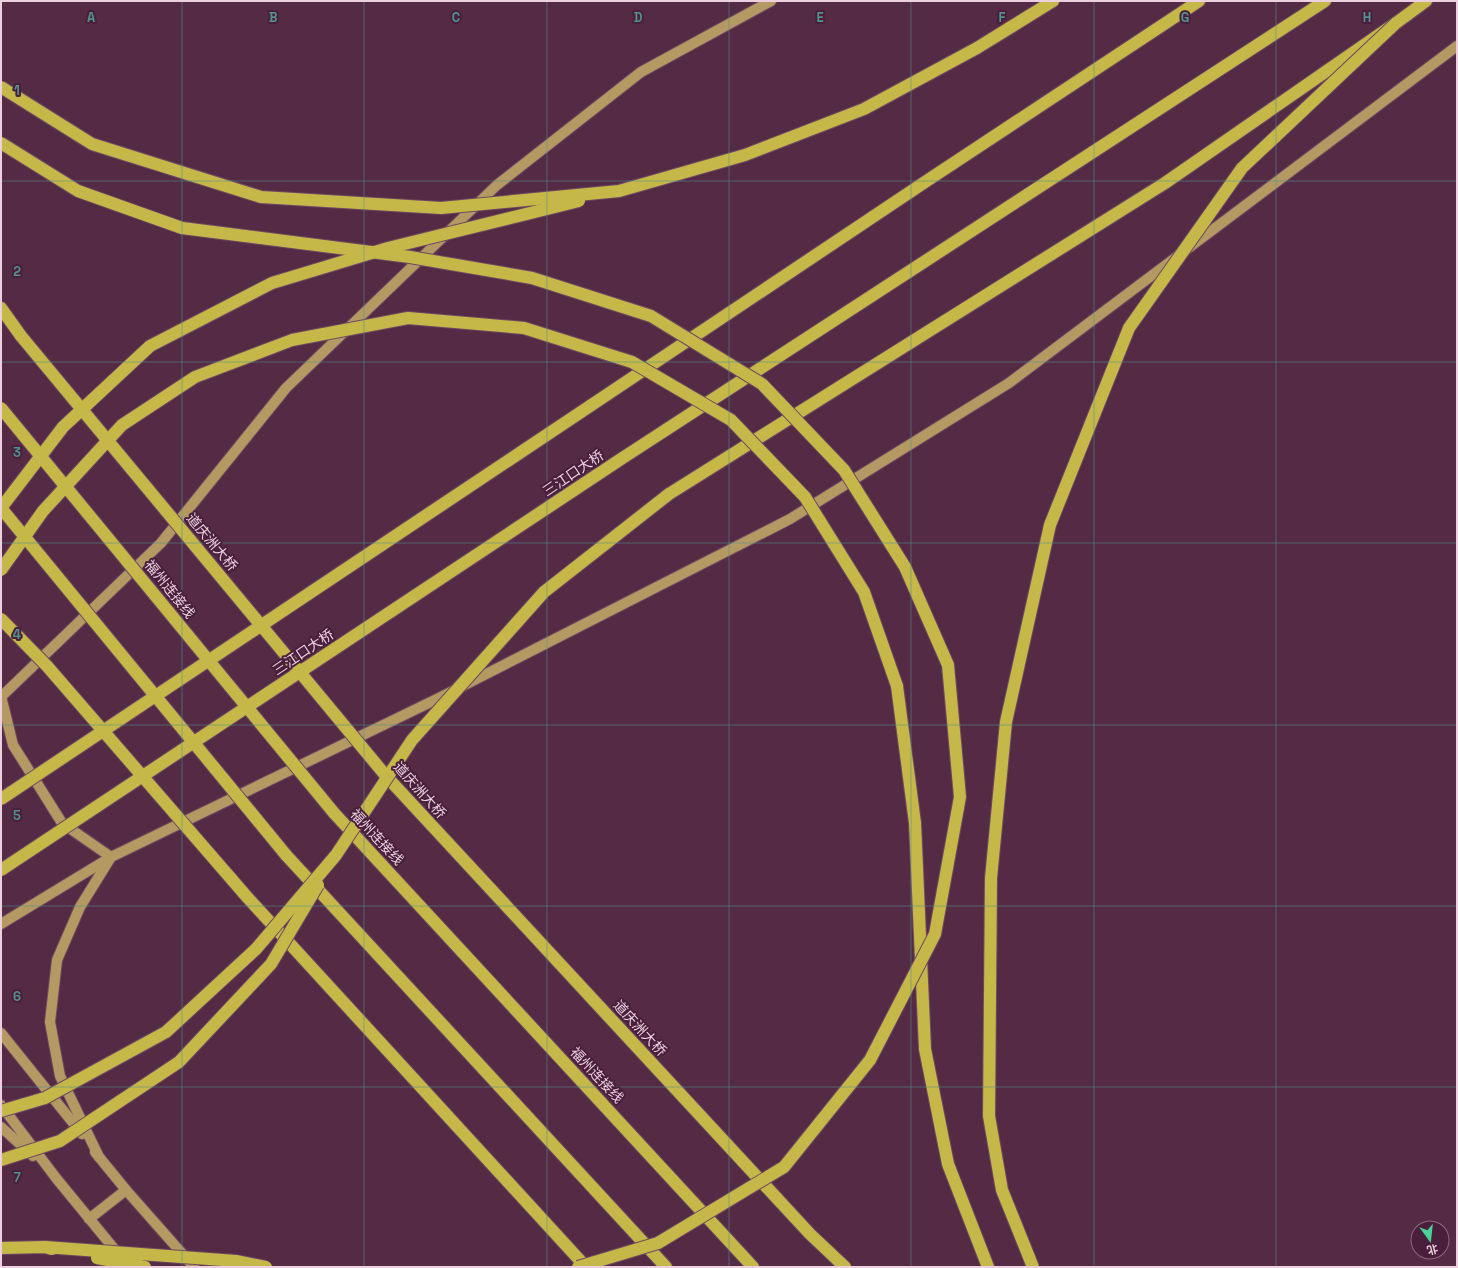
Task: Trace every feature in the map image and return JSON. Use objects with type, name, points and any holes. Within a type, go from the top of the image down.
[{"type":"highway","points":[[666,1267],[286,855],[1,508],[63,427],[150,346],[272,283],[388,248],[619,191],[744,155],[864,109],[977,48],[1053,1]]},
{"type":"highway","points":[[1,799],[928,180],[1199,1]]},
{"type":"highway","name":"三江口大桥","points":[[1,870],[621,459],[1325,1]]},
{"type":"highway","points":[[1,1160],[60,1141],[179,1062],[271,964],[336,855],[412,740],[544,592],[670,494],[1165,182],[1426,1]]},
{"type":"highway","points":[[1032,1267],[1002,1190],[989,1116],[991,878],[1006,722],[1050,525],[1129,328],[1242,168],[1396,23]]},
{"type":"highway","points":[[1,87],[92,144],[261,197],[441,208],[619,191]]},
{"type":"highway","points":[[1,143],[78,190],[182,228],[410,257],[532,278],[651,316],[762,384],[844,470],[905,567],[948,665],[960,797],[935,934],[870,1060],[784,1167],[658,1243],[578,1267]]},
{"type":"highway","name":"道庆洲大桥","points":[[1,308],[21,336],[386,776],[810,1234],[845,1267]]},
{"type":"highway","points":[[1,570],[43,511],[122,426],[195,377],[292,340],[408,318],[524,328],[632,362],[731,420],[810,504],[864,592],[897,686],[915,824],[925,1049],[948,1164],[988,1267]]},
{"type":"highway","name":"福州连接线","points":[[1,408],[334,813],[754,1267]]},
{"type":"highway","points":[[1,609],[47,666],[246,897],[586,1267]]},
{"type":"highway","points":[[1,618],[47,666]]},
{"type":"highway","points":[[1,1112],[45,1098],[166,1032],[256,949],[336,855]]},
{"type":"highway","points":[[1,1248],[45,1247],[236,1261],[266,1267]]},
{"type":"highway","points":[[45,1247],[145,1267]]},
{"type":"main road","points":[[111,857],[62,823],[13,745],[1,697],[161,543],[286,388],[497,186],[641,72],[771,1]]},
{"type":"main road","points":[[1,924],[111,857],[439,698],[790,519],[1009,384],[1457,46]]},
{"type":"main road","points":[[99,1157],[60,1076],[50,1022],[57,960],[80,907],[111,857]]},
{"type":"main road","points":[[1,1032],[126,1190],[194,1267]]},
{"type":"main road","points":[[1,1106],[56,1178],[129,1267]]},
{"type":"main road","points":[[1,1126],[56,1178]]},
{"type":"main road","points":[[89,1219],[126,1190]]}]
